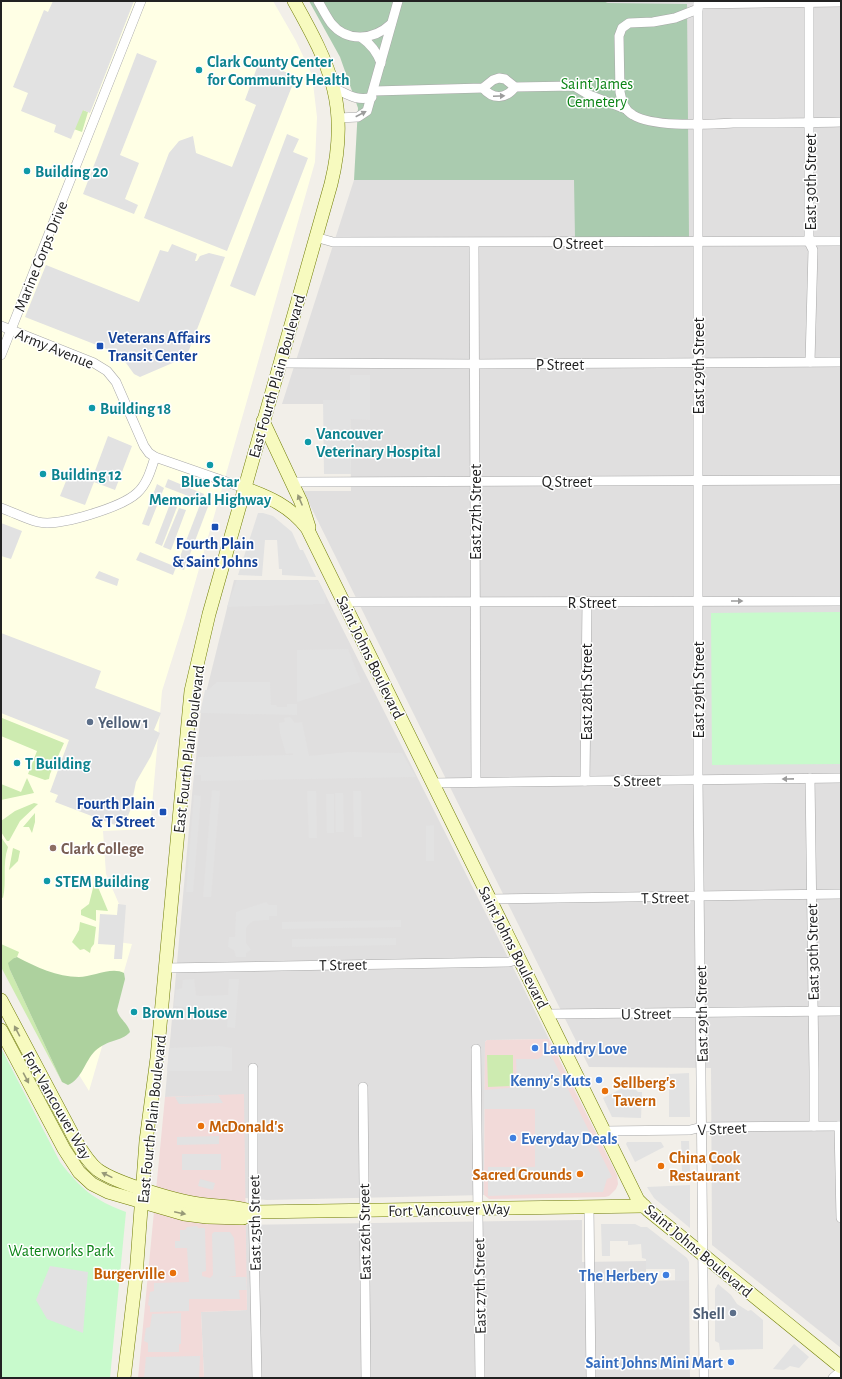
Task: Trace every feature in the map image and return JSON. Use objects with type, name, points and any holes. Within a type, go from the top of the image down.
[{"type":"street","name":"Marine Corps Drive","points":[[1,355],[141,1]]},
{"type":"street","name":"East Fourth Plain Boulevard","points":[[124,1378],[142,1203],[146,1141],[157,1058],[166,968],[191,691],[209,614],[336,160],[339,118],[334,88],[322,53],[294,1]]},
{"type":"street","points":[[318,1],[331,23],[340,31],[350,36],[362,38],[373,36],[384,31],[392,22]]},
{"type":"street","points":[[339,118],[354,118],[365,113],[373,94],[398,1]]},
{"type":"street","name":"East 30th Street","points":[[810,2],[809,242],[813,250],[810,362]]},
{"type":"street","points":[[841,2],[698,5],[675,18],[653,22],[629,23],[622,28],[619,36],[620,92],[626,109],[632,115],[654,122],[698,124],[841,122]]},
{"type":"street","name":"East 29th Street","points":[[698,5],[698,780],[704,1378]]},
{"type":"street","points":[[362,38],[370,44],[377,53],[381,63]]},
{"type":"street","points":[[334,88],[356,98],[365,99],[373,94],[483,88],[492,80],[499,78],[511,82],[515,87]]},
{"type":"street","points":[[483,88],[487,92],[497,97],[507,95],[515,87],[574,86],[589,95],[626,109]]},
{"type":"street","name":"O Street","points":[[315,237],[333,242],[697,243],[841,241]]},
{"type":"street","name":"East 27th Street","points":[[474,243],[476,782]]},
{"type":"street","name":"Army Avenue","points":[[1,326],[94,363],[108,371],[116,382],[144,446],[155,458]]},
{"type":"street","name":"P Street","points":[[279,363],[475,364],[841,362]]},
{"type":"street","points":[[263,421],[302,502],[312,537]]},
{"type":"street","points":[[1,508],[39,522],[55,524],[74,519],[124,502],[137,493],[147,480],[155,458],[244,488]]},
{"type":"street","name":"Q Street","points":[[292,482],[841,480]]},
{"type":"street","name":"Saint Johns Boulevard","points":[[244,488],[269,497],[287,508],[302,521],[312,537],[634,1193],[644,1206],[841,1367]]},
{"type":"street","name":"R Street","points":[[344,602],[698,602],[841,600]]},
{"type":"street","name":"East 28th Street","points":[[586,781],[587,602]]},
{"type":"street","name":"East 30th Street","points":[[810,778],[814,1126]]},
{"type":"street","name":"S Street","points":[[432,783],[841,778]]},
{"type":"street","name":"T Street","points":[[490,899],[841,894]]},
{"type":"street","name":"T Street","points":[[166,968],[509,962],[520,959]]},
{"type":"street","name":"Fort Vancouver Way","points":[[1,1000],[77,1143],[90,1163],[105,1174],[143,1189],[196,1204],[243,1208],[254,1212],[644,1206]]},
{"type":"street","name":"U Street","points":[[547,1014],[841,1011]]},
{"type":"street","name":"Fort Vancouver Way","points":[[1,1030],[64,1149],[85,1179],[100,1188],[142,1203],[184,1214],[207,1217],[243,1218],[254,1212]]},
{"type":"street","name":"East 27th Street","points":[[476,1049],[480,1378]]},
{"type":"street","name":"East 25th Street","points":[[253,1068],[257,1378]]},
{"type":"street","name":"East 26th Street","points":[[363,1087],[366,1378]]},
{"type":"street","points":[[840,1126],[841,1218]]},
{"type":"street","name":"V Street","points":[[604,1131],[690,1130],[702,1127],[840,1126]]},
{"type":"street","points":[[589,1207],[591,1378]]},
{"type":"street","points":[[833,1378],[841,1371]]},
{"type":"shaded area","points":[[1,1],[273,1],[296,41],[312,75],[317,117],[315,162],[185,618],[162,691],[150,829],[103,831],[106,874],[119,904],[118,942],[132,944],[89,1091],[1,948]]},
{"type":"shaded area","points":[[53,1],[134,1],[90,113],[83,110],[71,139],[54,132],[56,125],[21,111],[28,93],[13,87],[44,10],[48,12]]},
{"type":"shaded area","points":[[603,1],[841,1],[841,1348],[712,1245],[711,1068],[589,1067],[303,491],[351,491],[350,404],[282,404],[354,180],[574,180],[608,3]]},
{"type":"shaded area","points":[[137,53],[157,61],[120,155],[139,163],[125,199],[138,205],[134,214],[83,194]]},
{"type":"shaded area","points":[[259,62],[296,76],[227,251],[144,218],[169,153],[179,141],[193,136],[196,153],[232,167],[256,105],[245,100]]},
{"type":"shaded area","points":[[287,134],[299,139],[293,152],[308,158],[255,296],[230,286]]},
{"type":"shaded area","points":[[172,244],[197,254],[195,261],[197,261],[200,256],[209,253],[225,257],[189,350],[184,358],[140,377],[134,374],[124,360],[112,351],[25,317],[46,265],[139,302],[160,250],[168,252]]},
{"type":"shaded area","points":[[350,375],[370,375],[370,420],[350,419],[351,474],[324,474],[323,400],[350,400]]},
{"type":"shaded area","points":[[108,436],[132,446],[115,490],[94,482],[85,505],[60,496],[70,471],[92,479]]},
{"type":"shaded area","points":[[168,479],[204,494],[201,501],[165,487]]},
{"type":"shaded area","points":[[157,484],[164,488],[149,526],[142,524]]},
{"type":"shaded area","points":[[201,502],[209,504],[184,570],[176,567]]},
{"type":"shaded area","points":[[170,504],[177,507],[162,546],[155,543]]},
{"type":"shaded area","points":[[179,508],[186,510],[171,550],[163,547]]},
{"type":"shaded area","points":[[258,513],[273,516],[292,532],[300,550],[303,550],[316,577],[282,575],[282,569],[279,569],[277,540],[265,540],[262,576],[238,575]]},
{"type":"shaded area","points":[[1,523],[22,531],[11,559],[1,556]]},
{"type":"shaded area","points":[[140,552],[176,567],[173,575],[136,560]]},
{"type":"shaded area","points":[[99,571],[119,579],[117,586],[95,578]]},
{"type":"shaded area","points":[[234,580],[318,580],[549,1039],[487,1040],[485,1042],[484,1195],[267,1200],[245,1198],[243,1095],[165,1097],[193,784],[201,713]]},
{"type":"shaded area","points":[[237,580],[315,580],[318,581],[326,596],[325,604],[227,607]]},
{"type":"shaded area","name":"Yellow 1","points":[[1,633],[101,671],[95,688],[161,713],[154,730],[160,733],[151,756],[136,782],[130,811],[123,828],[55,802],[58,795],[50,792],[69,740],[1,713]]},
{"type":"shaded area","points":[[348,649],[361,682],[297,702],[297,650]]},
{"type":"shaded area","points":[[217,682],[270,682],[271,705],[276,705],[277,707],[287,707],[287,704],[297,704],[297,715],[200,713],[205,690],[208,690]]},
{"type":"shaded area","points":[[290,717],[295,723],[302,722],[309,756],[348,752],[402,753],[416,777],[201,781],[201,775],[194,775],[198,757],[293,755],[293,753],[286,754],[280,733],[279,723],[285,722],[284,718]]},
{"type":"shaded area","points":[[212,790],[220,791],[211,897],[203,897]]},
{"type":"shaded area","points":[[307,791],[316,791],[317,838],[309,838]]},
{"type":"shaded area","points":[[353,791],[361,791],[362,837],[354,837]]},
{"type":"shaded area","points":[[335,793],[343,793],[344,832],[336,832]]},
{"type":"shaded area","points":[[326,794],[334,794],[334,833],[327,833]]},
{"type":"shaded area","points":[[194,795],[201,796],[193,892],[186,892]]},
{"type":"shaded area","points":[[434,825],[434,861],[426,861],[426,826]]},
{"type":"shaded area","points":[[266,902],[269,905],[277,905],[277,916],[269,916],[269,920],[253,921],[249,924],[246,928],[246,943],[251,950],[246,953],[246,957],[236,957],[234,950],[228,947],[229,937],[235,937],[236,912]]},
{"type":"shaded area","points":[[118,904],[126,905],[122,959],[114,959],[115,945],[98,944],[100,914],[117,915]]},
{"type":"shaded area","points":[[401,920],[401,927],[282,929],[282,922]]},
{"type":"shaded area","points":[[396,938],[396,945],[292,947],[292,939]]},
{"type":"shaded area","points":[[194,979],[196,995],[199,996],[228,995],[229,979],[239,979],[235,1028],[227,1027],[228,1014],[226,1011],[174,1006],[176,990],[182,988],[183,980]]},
{"type":"shaded area","points":[[549,1039],[617,1175],[618,1184],[616,1189],[609,1196],[605,1197],[489,1199],[484,1195],[485,1042],[487,1040]]},
{"type":"shaded area","points":[[219,1046],[232,1048],[232,1071],[167,1071],[169,1048]]},
{"type":"shaded area","points":[[549,1051],[612,1177],[607,1179],[603,1192],[488,1196],[488,1167],[535,1167],[535,1109],[484,1109],[484,1090],[517,1087],[516,1059],[538,1059]]},
{"type":"shaded area","points":[[689,1073],[690,1117],[669,1117],[669,1074]]},
{"type":"shaded area","points":[[635,1082],[635,1089],[638,1092],[642,1092],[641,1118],[612,1117],[603,1098]]},
{"type":"shaded area","points":[[244,1094],[247,1310],[201,1312],[204,1378],[138,1378],[165,1097]]},
{"type":"shaded area","points":[[218,1095],[223,1103],[179,1104],[175,1097]]},
{"type":"shaded area","points":[[219,1136],[219,1144],[177,1145],[177,1137]]},
{"type":"shaded area","points":[[681,1141],[689,1141],[690,1172],[682,1172]]},
{"type":"shaded area","points":[[627,1142],[661,1142],[664,1147],[635,1162],[626,1144]]},
{"type":"shaded area","points":[[182,1154],[221,1154],[221,1170],[182,1170]]},
{"type":"shaded area","points":[[200,1179],[215,1183],[213,1190],[198,1186]]},
{"type":"shaded area","points":[[690,1185],[690,1228],[654,1198],[647,1187]]},
{"type":"shaded area","points":[[582,1220],[582,1262],[646,1261],[646,1281],[689,1280],[690,1378],[204,1378],[201,1312],[247,1310],[245,1225]]},
{"type":"shaded area","points":[[601,1224],[635,1224],[641,1227],[647,1227],[687,1258],[689,1262],[689,1280],[675,1281],[675,1269],[646,1269],[646,1259],[642,1258],[641,1244],[628,1245],[628,1241],[610,1241],[610,1256],[602,1256]]},
{"type":"shaded area","points":[[197,1226],[198,1228],[205,1228],[206,1271],[202,1272],[202,1276],[210,1278],[213,1275],[212,1234],[214,1232],[230,1232],[234,1238],[236,1276],[228,1277],[246,1277],[247,1290],[239,1290],[240,1299],[189,1299],[189,1311],[150,1312],[150,1306],[148,1305],[150,1292],[154,1291],[154,1283],[189,1282],[187,1248],[175,1248],[175,1241],[180,1241],[180,1230],[185,1230],[187,1227]]},
{"type":"shaded area","points":[[50,1266],[88,1272],[83,1333],[47,1319],[36,1300]]},
{"type":"shaded area","points":[[718,1284],[731,1295],[737,1304],[748,1311],[751,1310],[763,1320],[763,1349],[720,1350],[719,1343],[715,1341],[715,1289]]},
{"type":"shaded area","points":[[181,1313],[181,1344],[179,1344],[179,1352],[148,1352],[148,1343],[144,1341],[146,1328],[150,1327],[152,1314]]},
{"type":"shaded area","points":[[794,1344],[809,1357],[799,1368],[790,1366],[784,1370],[773,1369]]},
{"type":"shaded area","points":[[200,1356],[199,1378],[144,1378],[146,1357]]},
{"type":"green space","name":"Saint James Cemetery","points":[[309,1],[603,1],[608,3],[687,4],[689,237],[575,238],[574,180],[354,180],[358,108],[340,57]]},
{"type":"green space","points":[[68,104],[88,112],[82,132],[60,124]]},
{"type":"green space","points":[[841,612],[841,764],[712,765],[711,613]]},
{"type":"green space","points":[[2,718],[64,743],[49,779],[45,780],[28,774],[37,751],[1,736]]},
{"type":"green space","points":[[27,778],[34,793],[1,800],[1,784],[21,792]]},
{"type":"green space","points":[[34,803],[38,804],[20,821],[9,841],[7,841],[1,832],[1,821],[15,811]]},
{"type":"green space","points":[[35,813],[35,822],[32,833],[29,827],[23,827]]},
{"type":"green space","points":[[1,837],[8,847],[5,860],[5,885],[3,898],[1,897]]},
{"type":"green space","points":[[13,848],[20,851],[18,861],[9,870]]},
{"type":"green space","points":[[95,880],[108,911],[96,910],[96,921],[81,915],[81,910],[89,904]]},
{"type":"green space","points":[[80,922],[96,927],[94,944],[90,953],[84,949],[80,950],[72,942],[79,930]]},
{"type":"green space","points":[[1,944],[19,952],[17,957],[14,958],[10,970],[62,1082],[1,967]]},
{"type":"green space","points":[[17,957],[47,971],[71,977],[84,977],[108,971],[119,971],[124,973],[125,979],[117,1010],[130,1032],[123,1038],[105,1044],[95,1051],[77,1079],[68,1085],[62,1082],[10,970],[8,963]]},
{"type":"green space","name":"Waterworks Park","points":[[1,1048],[60,1162],[75,1180],[89,1193],[105,1203],[126,1212],[110,1378],[1,1378]]},
{"type":"green space","points":[[487,1055],[513,1055],[513,1086],[488,1087]]},
{"type":"place","name":"Clark County Center for Community Health","points":[[199,70]]},
{"type":"place","name":"Building 20","points":[[27,171]]},
{"type":"place","name":"Veterans Affairs Transit Center","points":[[100,346]]},
{"type":"place","name":"Building 18","points":[[92,408]]},
{"type":"place","name":"Vancouver Veterinary Hospital","points":[[308,442]]},
{"type":"place","name":"Blue Star Memorial Highway","points":[[210,465]]},
{"type":"place","name":"Building 12","points":[[43,474]]},
{"type":"place","name":"Fourth Plain & Saint Johns","points":[[215,527]]},
{"type":"place","name":"Yellow 1","points":[[90,722]]},
{"type":"place","name":"T Building","points":[[17,763]]},
{"type":"place","name":"Fourth Plain & T Street","points":[[163,812]]},
{"type":"place","name":"Clark College","points":[[53,848]]},
{"type":"place","name":"STEM Building","points":[[47,881]]},
{"type":"place","name":"Brown House","points":[[134,1012]]},
{"type":"place","name":"Laundry Love","points":[[535,1048]]},
{"type":"place","name":"Kenny's Kuts","points":[[599,1080]]},
{"type":"place","name":"Sellberg's Tavern","points":[[605,1091]]},
{"type":"place","name":"McDonald's","points":[[201,1126]]},
{"type":"place","name":"Everyday Deals","points":[[513,1138]]},
{"type":"place","name":"China Cook Restaurant","points":[[661,1166]]},
{"type":"place","name":"Sacred Grounds","points":[[580,1174]]},
{"type":"place","name":"Burgerville","points":[[173,1273]]},
{"type":"place","name":"The Herbery","points":[[666,1275]]},
{"type":"place","name":"Shell","points":[[733,1313]]},
{"type":"place","name":"Saint Johns Mini Mart","points":[[731,1362]]}]
